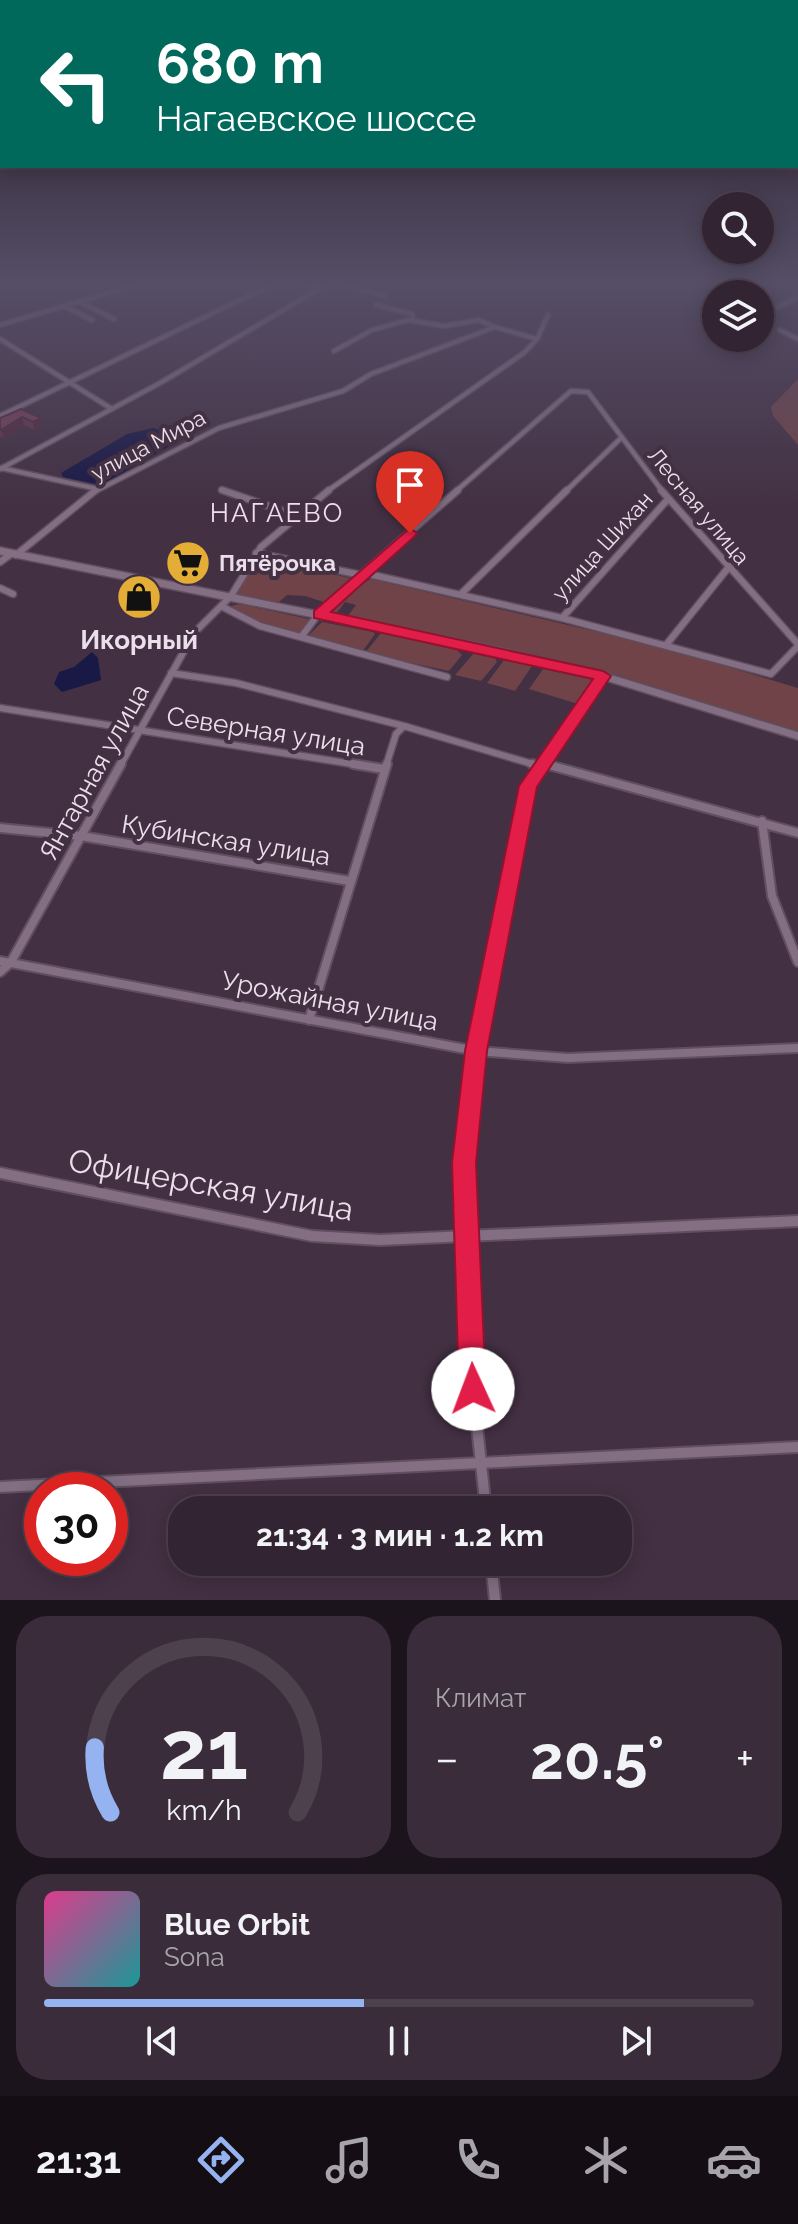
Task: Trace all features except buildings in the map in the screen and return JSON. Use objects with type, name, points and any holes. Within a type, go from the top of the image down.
[{"type":"street","points":[[33,358],[112,409]]},
{"type":"street","points":[[0,416],[121,358]]},
{"type":"street","points":[[0,468],[201,358]]},
{"type":"street","name":"улица Мира","points":[[0,562],[98,489],[219,428],[343,391],[371,374],[414,358]]},
{"type":"street","name":"Янтарная улица","points":[[0,972],[11,962],[194,633],[231,596],[256,553],[340,481],[454,405],[514,358]]},
{"type":"street","name":"Лесная улица","points":[[362,574],[571,391],[580,389],[588,392],[668,499],[798,645]]},
{"type":"street","points":[[461,594],[622,437]]},
{"type":"street","points":[[0,468],[98,489]]},
{"type":"street","points":[[221,490],[297,516]]},
{"type":"street","name":"улица Шихан","points":[[562,618],[668,499]]},
{"type":"street","points":[[0,551],[231,596],[603,676],[798,736]]},
{"type":"street","points":[[256,553],[461,594],[771,674],[798,645]]},
{"type":"street","points":[[666,645],[728,568]]},
{"type":"street","points":[[301,637],[362,574]]},
{"type":"street","points":[[0,588],[13,594]]},
{"type":"street","points":[[221,606],[249,622],[447,677]]},
{"type":"street","points":[[171,673],[251,687],[404,726],[798,833]]},
{"type":"street","points":[[484,1496],[473,1389],[464,1163],[476,1051],[528,786],[603,676]]},
{"type":"street","name":"Северная улица","points":[[0,708],[384,769]]},
{"type":"street","points":[[309,1020],[384,769],[396,734],[404,726]]},
{"type":"street","points":[[762,821],[772,896],[798,962]]},
{"type":"street","name":"Кубинская улица","points":[[0,828],[81,836],[350,881]]},
{"type":"street","name":"Урожайная улица","points":[[0,961],[476,1051],[568,1058],[798,1048]]},
{"type":"street","name":"Офицерская улица","points":[[0,1173],[312,1236],[380,1240],[798,1221]]},
{"type":"street","points":[[0,1487],[481,1466],[798,1447]]},
{"type":"street","points":[[492,1576],[495,1600]]},
{"type":"shaded area","points":[[798,379],[798,445],[773,416],[771,407]]},
{"type":"shaded area","points":[[153,428],[186,437],[107,482],[96,484],[63,477],[61,473],[127,434]]},
{"type":"shaded area","points":[[261,559],[350,578],[324,602],[305,596],[287,595],[279,602],[240,596],[237,594],[255,562]]},
{"type":"shaded area","points":[[371,579],[662,647],[798,688],[798,732],[600,670],[347,617],[356,605],[345,602],[336,614],[326,611],[346,592]]},
{"type":"shaded area","points":[[241,604],[313,620],[300,635],[260,625],[230,606]]},
{"type":"shaded area","points":[[322,622],[375,634],[362,652],[307,637]]},
{"type":"shaded area","points":[[381,633],[456,649],[462,655],[449,671],[365,653]]},
{"type":"shaded area","points":[[92,652],[98,658],[101,680],[62,692],[54,684],[59,672],[74,667]]},
{"type":"shaded area","points":[[474,653],[494,656],[497,662],[481,681],[455,675]]},
{"type":"shaded area","points":[[504,660],[532,666],[515,691],[487,683]]},
{"type":"shaded area","points":[[543,669],[590,679],[595,683],[578,704],[529,689]]},
{"type":"place","name":"Пятёрочка","points":[[188,563]]},
{"type":"place","name":"Икорный","points":[[139,597]]},
{"type":"district","name":"НАГАЕВО","points":[[277,513]]},
{"type":"route","points":[[410,533],[323,608],[319,615],[508,653],[603,676],[528,786],[476,1051],[464,1163],[473,1389]]}]
